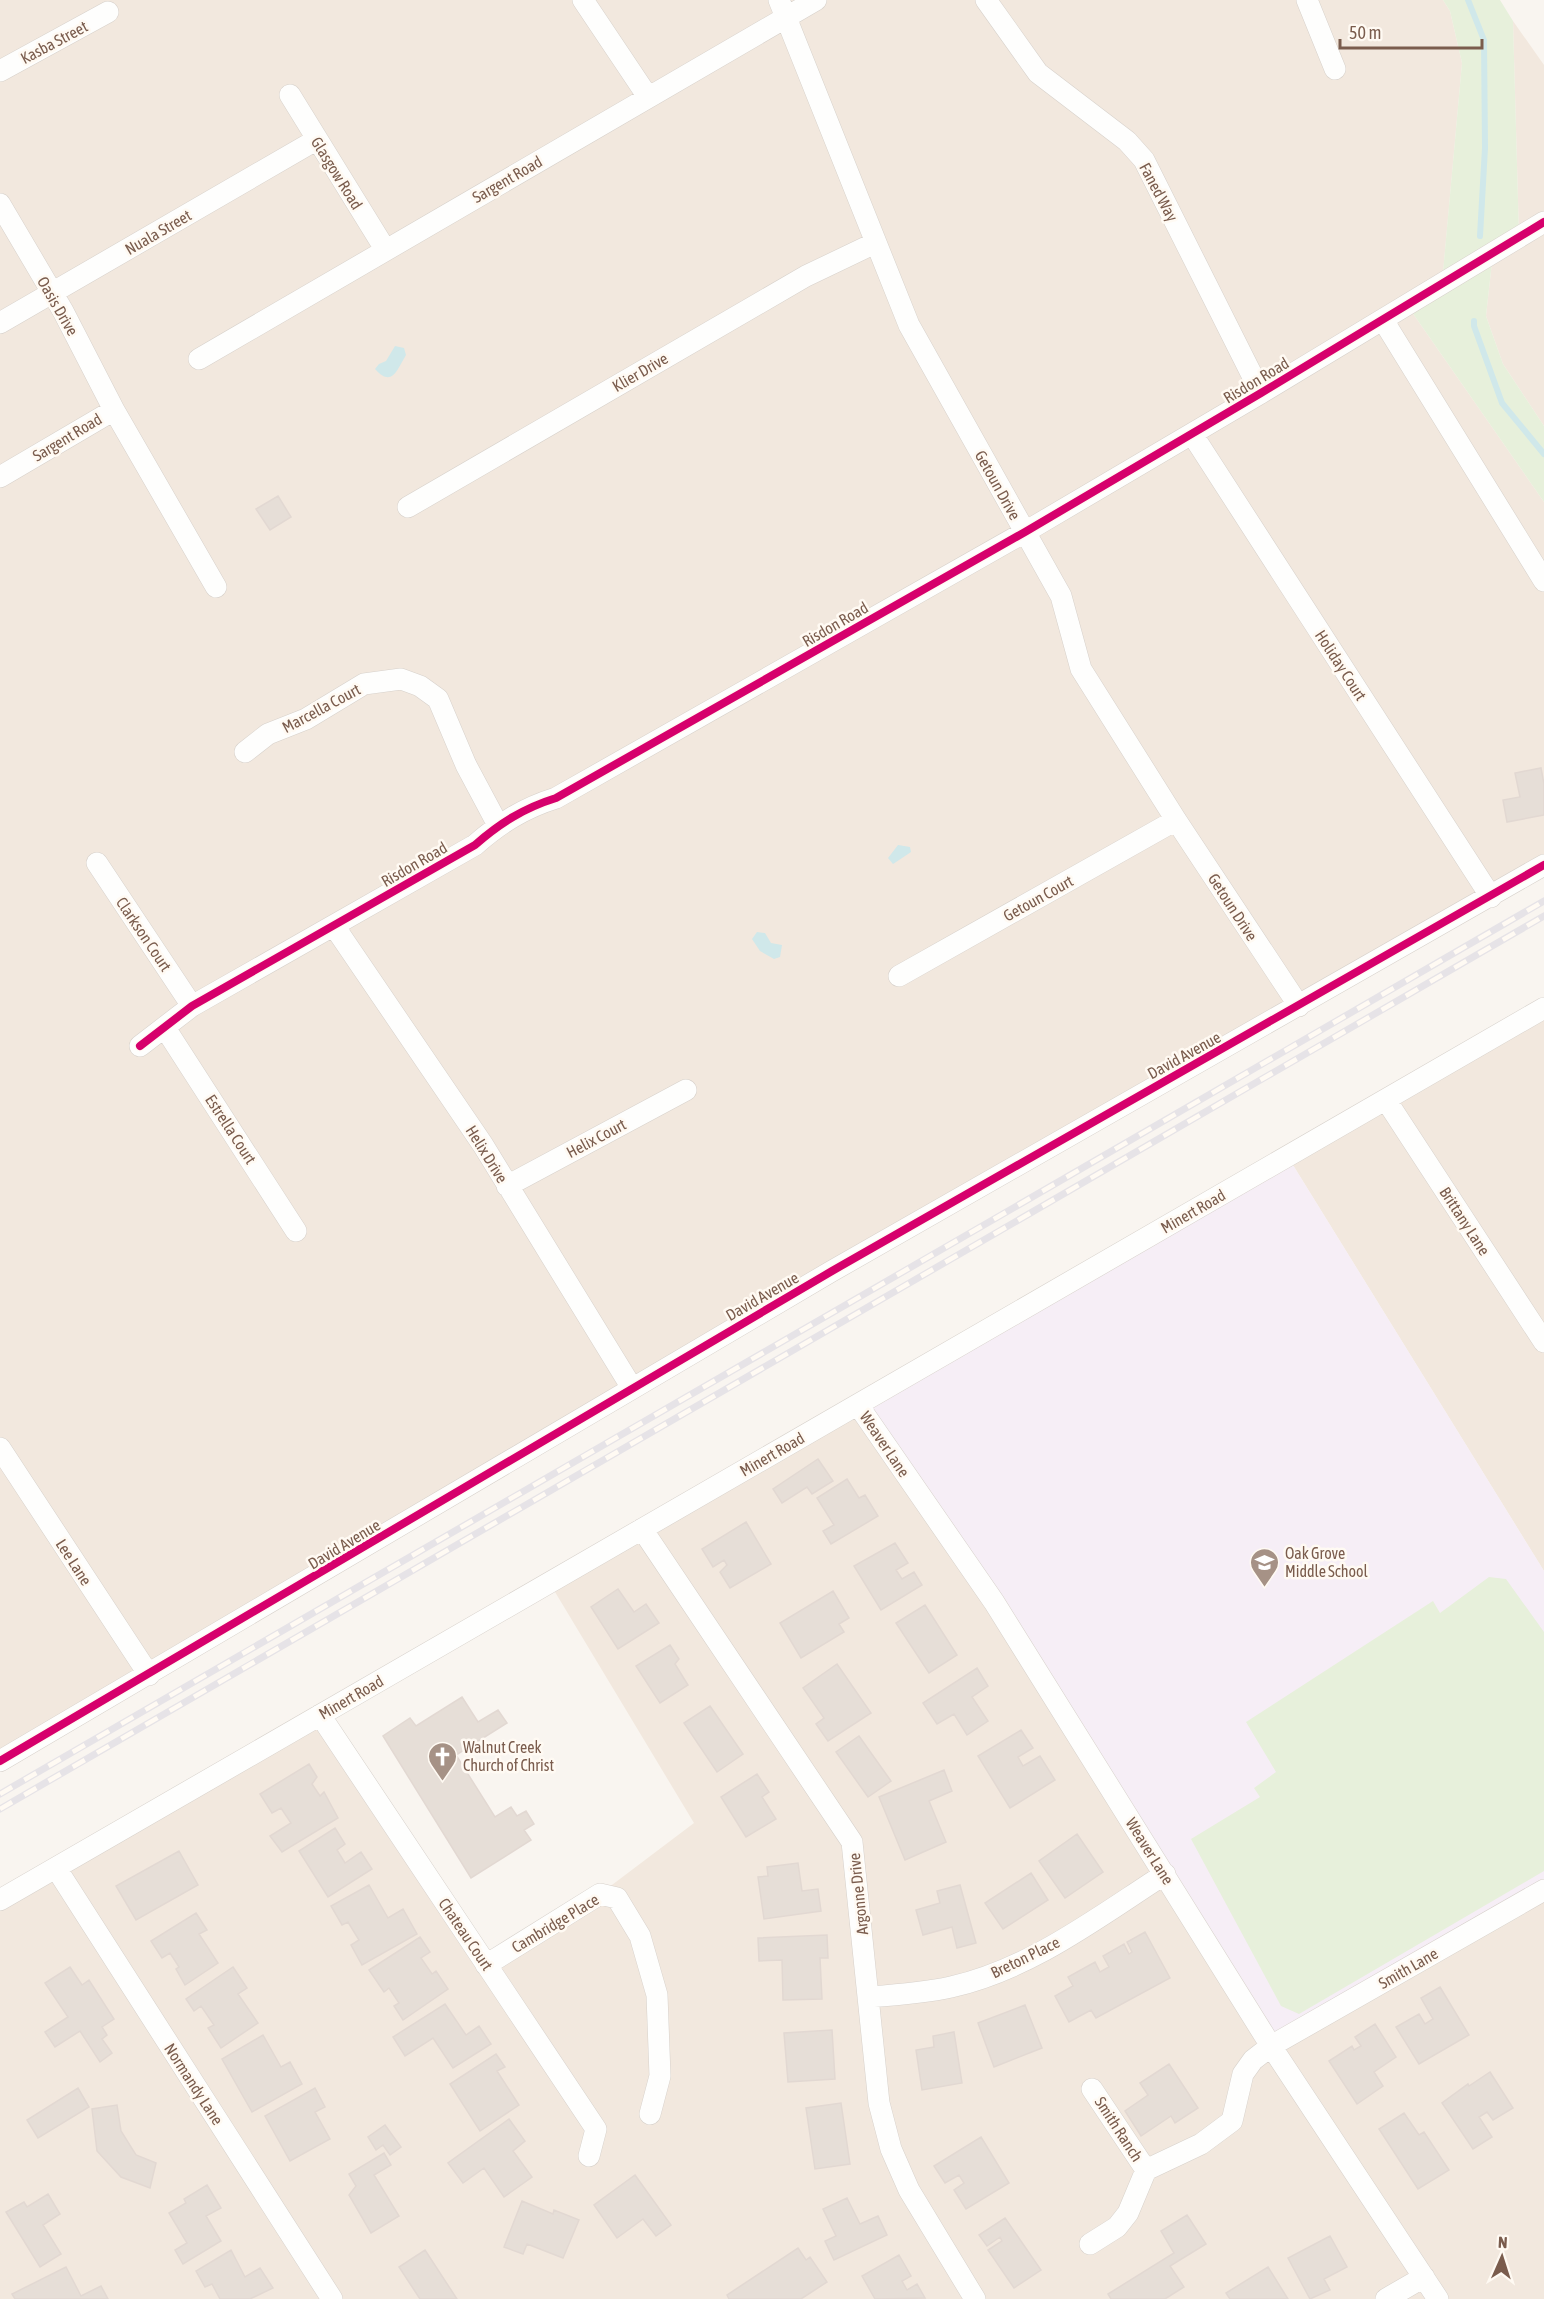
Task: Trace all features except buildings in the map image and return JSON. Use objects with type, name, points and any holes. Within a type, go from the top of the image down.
[{"type":"street","points":[[583,0],[648,97]]},
{"type":"street","name":"Sargent Road","points":[[199,358],[648,97],[783,8],[816,0]]},
{"type":"street","name":"Faned Way","points":[[987,0],[1038,73],[1126,141],[1144,160],[1262,393]]},
{"type":"street","points":[[1307,0],[1335,69]]},
{"type":"street","name":"Getoun Drive","points":[[783,8],[909,325],[1061,596],[1081,669],[1176,820],[1299,1006]]},
{"type":"street","name":"Kasba Street","points":[[0,71],[108,12]]},
{"type":"street","name":"Glasgow Road","points":[[290,95],[385,249]]},
{"type":"street","name":"Nuala Street","points":[[0,323],[316,140]]},
{"type":"street","name":"Oasis Drive","points":[[0,204],[52,293],[114,410]]},
{"type":"street","name":"Risdon Road","points":[[140,1046],[192,1006],[475,845],[498,825],[537,804],[556,798],[1025,532],[1262,393],[1544,222]]},
{"type":"street","name":"Klier Drive","points":[[408,507],[806,276],[875,243]]},
{"type":"street","points":[[1383,320],[1544,581]]},
{"type":"street","name":"Sargent Road","points":[[0,477],[114,410],[216,587]]},
{"type":"street","name":"Holiday Court","points":[[1192,434],[1491,897]]},
{"type":"street","name":"Marcella Court","points":[[245,752],[268,734],[306,719],[364,684],[401,679],[420,686],[438,699],[466,765],[498,825]]},
{"type":"street","name":"Getoun Court","points":[[899,976],[1176,820]]},
{"type":"street","name":"Clarkson Court","points":[[97,863],[192,1006]]},
{"type":"street","name":"David Avenue","points":[[0,1761],[149,1676],[832,1271],[1544,865]]},
{"type":"street","name":"Helix Drive","points":[[334,926],[483,1145],[632,1388]]},
{"type":"street","name":"Minert Road","points":[[0,1900],[1544,1008]]},
{"type":"street","name":"Estrella Court","points":[[165,1028],[296,1231]]},
{"type":"street","name":"Helix Court","points":[[507,1186],[686,1090]]},
{"type":"street","name":"Brittany Lane","points":[[1386,1100],[1544,1342]]},
{"type":"street","name":"Weaver Lane","points":[[858,1405],[994,1602],[1271,2046],[1438,2299]]},
{"type":"street","name":"Lee Lane","points":[[0,1448],[149,1676]]},
{"type":"street","name":"Argonne Drive","points":[[642,1529],[852,1842],[879,2103],[891,2149],[909,2190],[975,2299]]},
{"type":"street","name":"Chateau Court","points":[[320,1715],[596,2129],[589,2156]]},
{"type":"street","name":"Normandy Lane","points":[[56,1868],[332,2299]]},
{"type":"street","name":"Breton Place","points":[[869,1997],[913,1994],[952,1987],[1000,1972],[1050,1948],[1165,1874]]},
{"type":"street","name":"Smith Lane","points":[[1271,2046],[1544,1890]]},
{"type":"street","name":"Cambridge Place","points":[[486,1965],[600,1893],[617,1898],[640,1936],[657,1995],[660,2076],[650,2114]]},
{"type":"street","name":"Smith Ranch","points":[[1090,2244],[1117,2227],[1128,2213],[1146,2170],[1200,2144],[1232,2121],[1244,2074],[1253,2060],[1271,2046]]},
{"type":"street","name":"Smith Ranch","points":[[1092,2089],[1146,2170]]},
{"type":"street","points":[[1386,2299],[1424,2277]]},
{"type":"shaded area","points":[[0,0],[1443,0],[1450,11],[1462,63],[1442,284],[1407,305],[1544,502],[1544,865],[0,1761]]},
{"type":"shaded area","points":[[1513,21],[1544,65],[1544,426],[1503,364],[1486,316],[1493,253],[1519,236]]},
{"type":"shaded area","points":[[1544,1008],[1544,1571],[1288,1157]]},
{"type":"shaded area","name":"Oak Grove Middle School","points":[[1288,1157],[1544,1571],[1544,1890],[1271,2046],[858,1405]]},
{"type":"shaded area","points":[[858,1405],[1544,1890],[1544,2299],[0,2299],[0,1898],[320,1715],[486,1965],[600,1894],[694,1823],[549,1582]]},
{"type":"green space","points":[[1443,0],[1500,0],[1513,21],[1519,236],[1493,253],[1486,316],[1503,364],[1544,426],[1544,502],[1407,305],[1442,283],[1462,63],[1450,11]]},
{"type":"green space","points":[[1489,1577],[1506,1579],[1544,1632],[1544,1871],[1299,2014],[1281,2006],[1191,1839],[1260,1797],[1254,1788],[1276,1772],[1246,1722],[1433,1601],[1440,1613]]},
{"type":"water","points":[[395,346],[404,348],[406,355],[394,375],[386,377],[375,369],[386,361]]},
{"type":"water","points":[[898,845],[910,847],[911,852],[893,864],[888,858]]},
{"type":"water","points":[[757,932],[765,933],[771,943],[782,945],[780,957],[774,959],[760,951],[752,939]]},
{"type":"waterway","points":[[1468,0],[1484,40],[1485,148],[1480,236]]},
{"type":"waterway","points":[[1474,321],[1502,403],[1544,454]]},
{"type":"railway","points":[[0,1794],[1544,901]]},
{"type":"railway","points":[[0,1809],[1544,916]]},
{"type":"cycle path","points":[[140,1046],[192,1006],[475,845],[513,817],[533,806],[556,798],[1025,532],[1544,222]]},
{"type":"cycle path","points":[[0,1761],[832,1271],[1544,865]]},
{"type":"place","name":"Oak Grove Middle School","points":[[1264,1588]]},
{"type":"place","name":"Walnut Creek Church of Christ","points":[[442,1782]]}]
